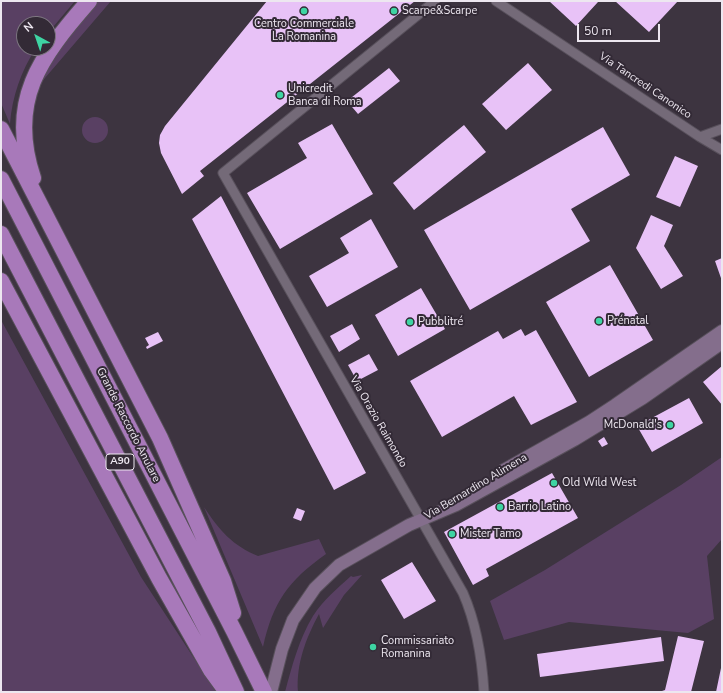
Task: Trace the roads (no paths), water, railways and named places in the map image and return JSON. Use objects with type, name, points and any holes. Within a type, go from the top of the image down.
[{"type":"highway","points":[[48,222],[31,172],[27,154],[24,126],[26,103],[34,79],[47,55],[63,32],[89,1]]},
{"type":"highway","points":[[1,129],[160,438],[226,590],[232,607],[234,631]]},
{"type":"highway","name":"Grande Raccordo Anulare","points":[[1,179],[264,692]]},
{"type":"highway","name":"A90","points":[[1,234],[208,632],[236,692]]},
{"type":"highway","points":[[1,281],[158,578],[211,670],[227,692]]},
{"type":"street","name":"Via Orazio Raimondo","points":[[435,1],[223,173],[464,596],[480,651],[484,692]]},
{"type":"street","name":"Via Tancredi Canonico","points":[[496,1],[700,137],[722,150]]},
{"type":"street","points":[[700,137],[722,130]]},
{"type":"street","name":"Via Bernardino Alimena","points":[[420,520],[458,495],[594,419],[661,375],[722,331]]},
{"type":"street","name":"Via Bernardino Alimena","points":[[420,520],[456,505],[580,436],[643,398],[722,343]]},
{"type":"street","points":[[271,692],[288,631],[306,600],[320,582],[345,561],[420,520]]},
{"type":"place","name":"Centro Commerciale La Romanina","points":[[304,11]]},
{"type":"place","name":"Scarpe&Scarpe","points":[[394,11]]},
{"type":"place","name":"Unicredit Banca di Roma","points":[[280,95]]},
{"type":"place","name":"Prénatal","points":[[599,321]]},
{"type":"place","name":"Pubblitré","points":[[410,322]]},
{"type":"place","name":"McDonald's","points":[[670,425]]},
{"type":"place","name":"Old Wild West","points":[[554,483]]},
{"type":"place","name":"Barrio Latino","points":[[500,507]]},
{"type":"place","name":"Mister Tamo","points":[[452,534]]},
{"type":"place","name":"Commissariato Romanina","points":[[373,647]]}]
